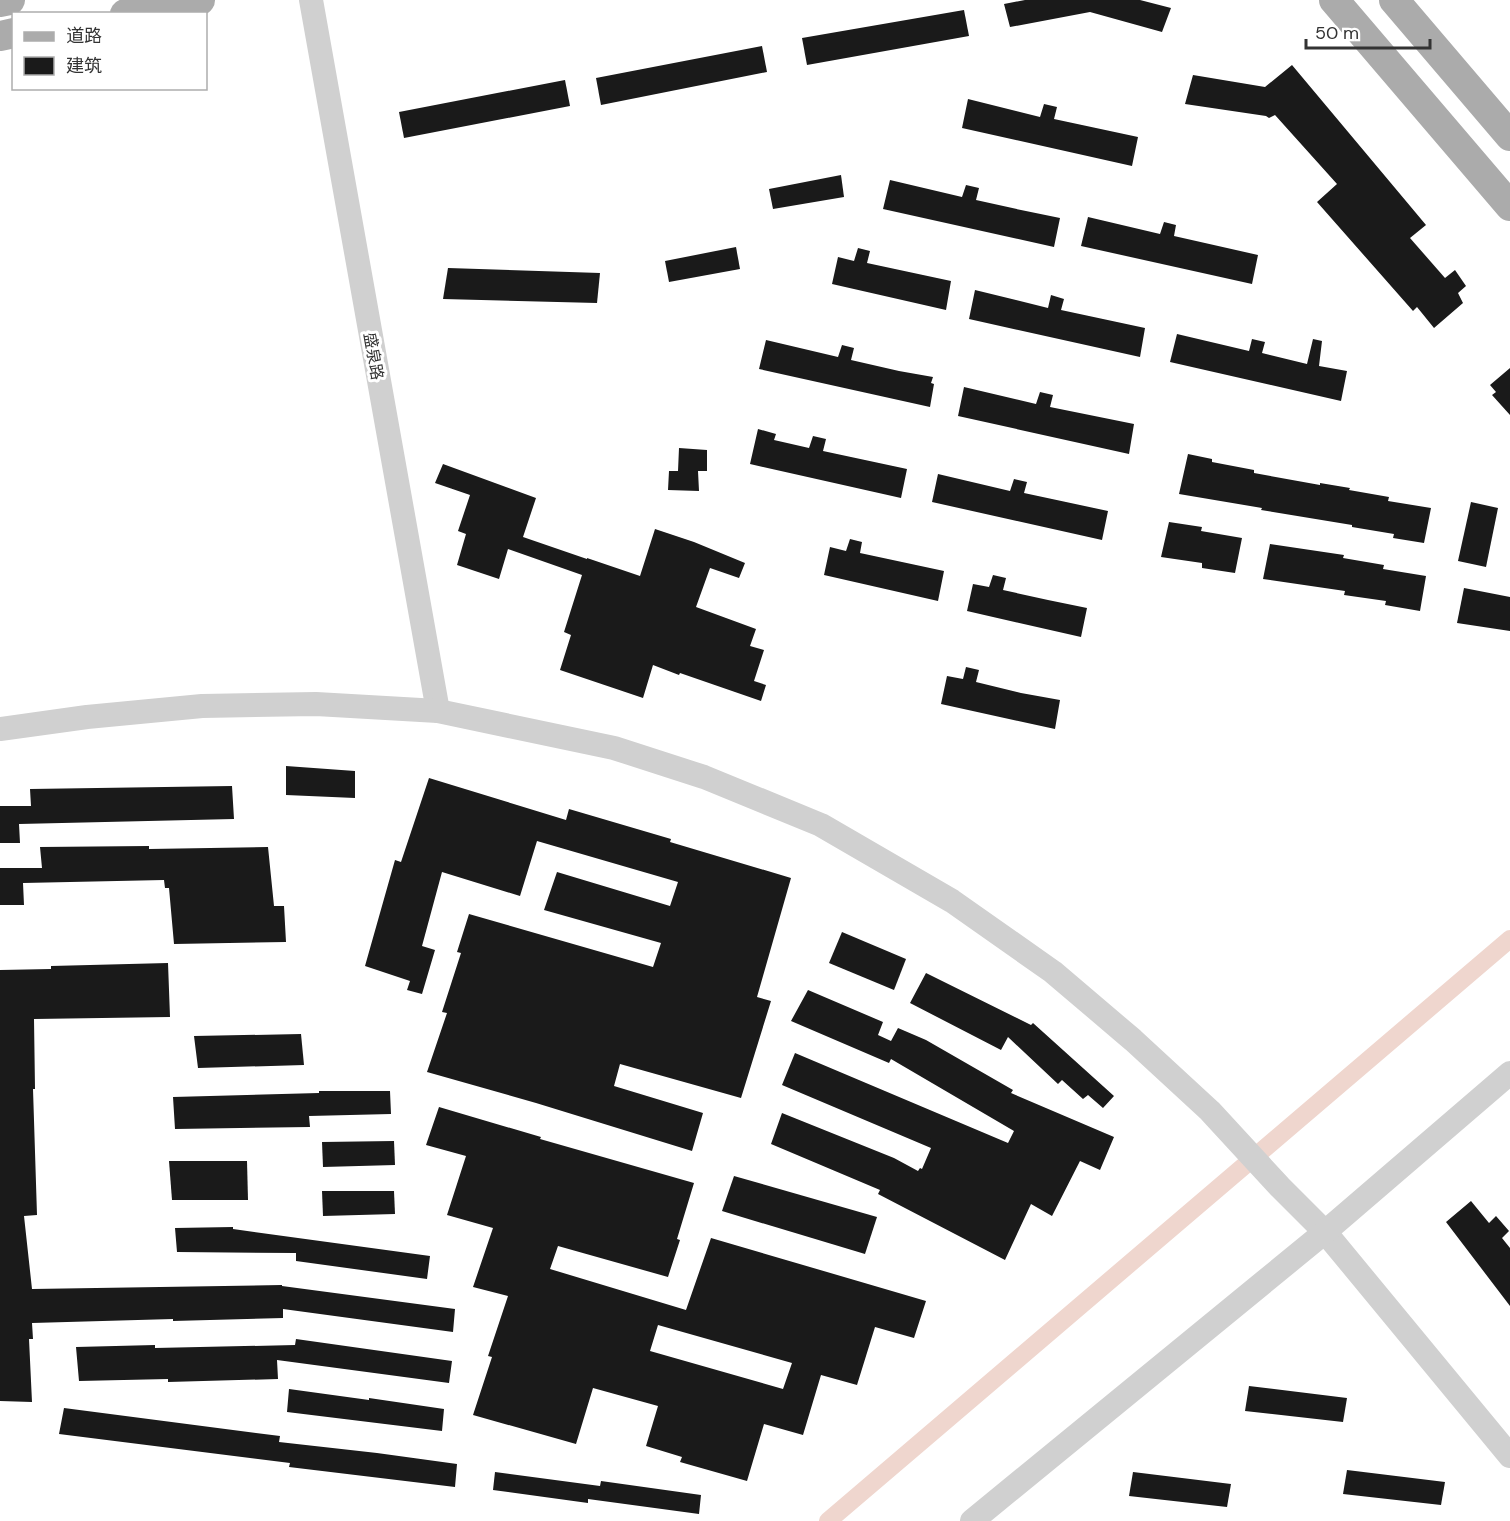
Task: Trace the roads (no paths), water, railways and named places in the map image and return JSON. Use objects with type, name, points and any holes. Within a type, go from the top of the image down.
[{"type":"main road","points":[[0,2],[10,0]]},
{"type":"main road","points":[[136,12],[200,0]]},
{"type":"main road","points":[[1394,0],[1510,136]]},
{"type":"main road","points":[[1334,5],[1510,206]]},
{"type":"street","name":"盛泉路","points":[[311,0],[438,711]]},
{"type":"street","points":[[0,729],[87,717],[202,706],[316,704],[438,711],[614,748],[704,777],[821,825],[952,901],[1053,972],[1133,1040],[1210,1111],[1325,1232],[1510,1456]]},
{"type":"street","points":[[972,1521],[1325,1232],[1510,1073]]},
{"type":"waterway","points":[[828,1521],[1510,939]]}]
